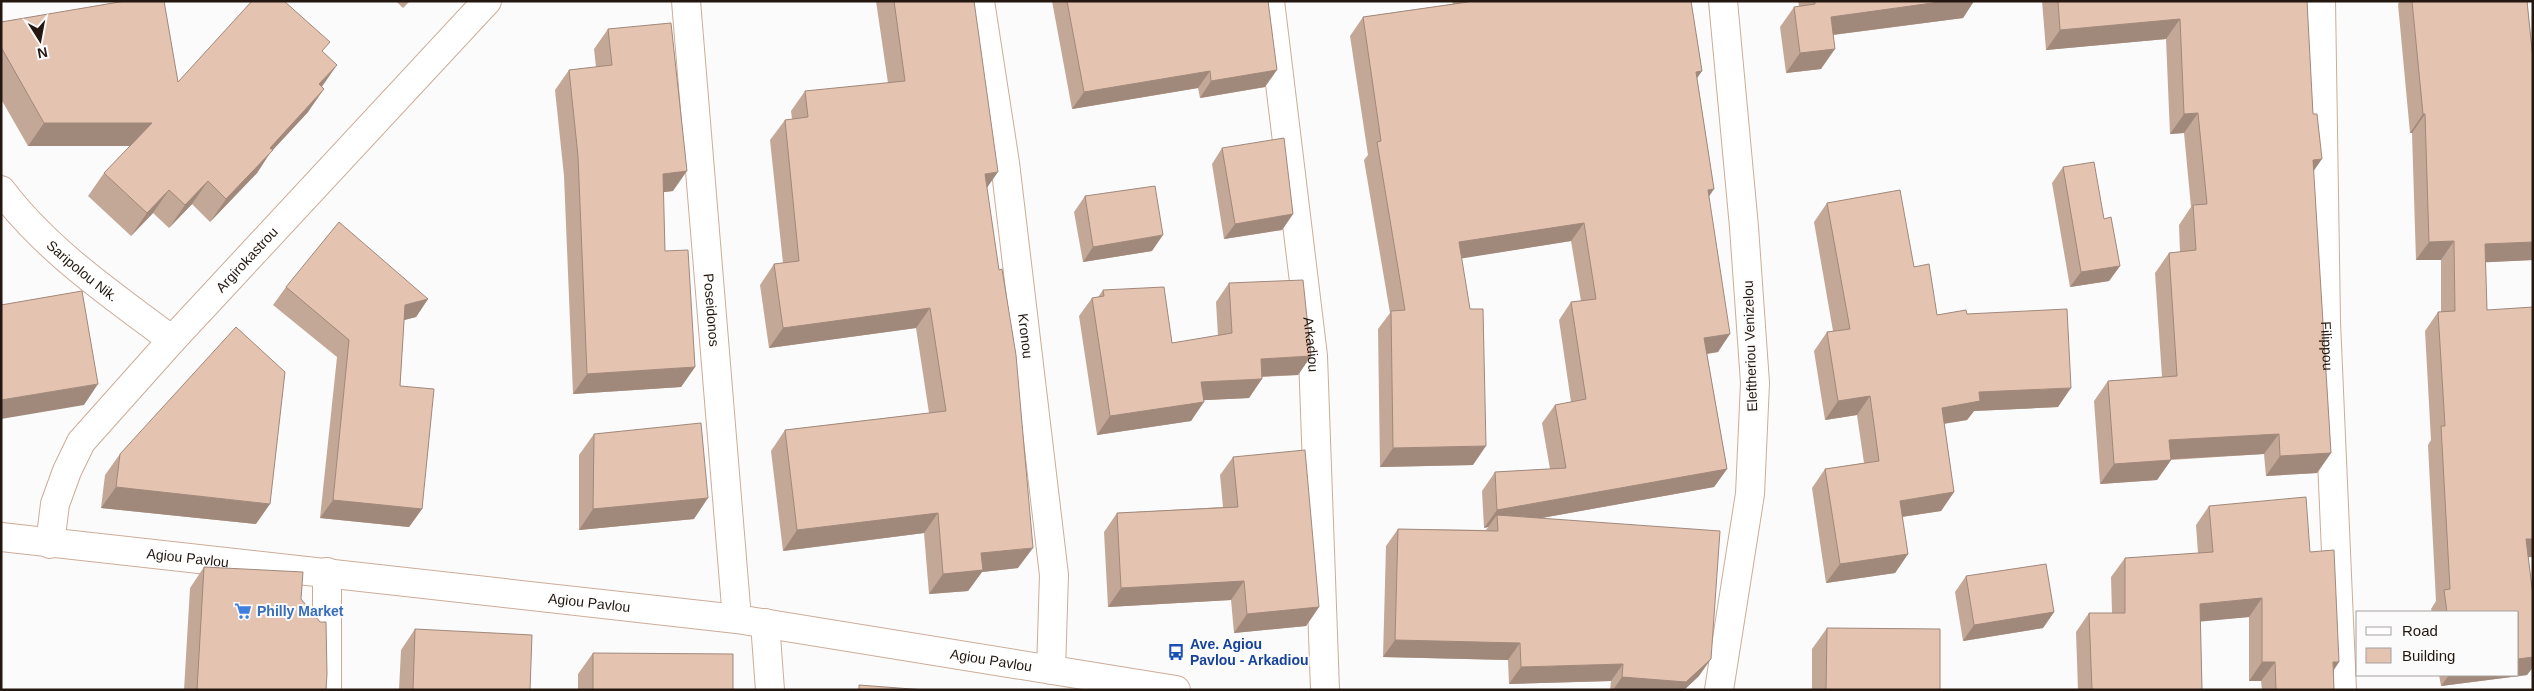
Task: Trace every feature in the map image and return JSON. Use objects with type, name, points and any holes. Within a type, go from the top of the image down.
[{"type":"street","name":"Argirokastrou","points":[[50,544],[56,504],[67,471],[81,442],[172,340],[487,1]]},
{"type":"street","name":"Poseidonos","points":[[686,1],[737,619]]},
{"type":"street","name":"Kronou","points":[[980,1],[1005,163],[1054,575],[1051,670]]},
{"type":"street","name":"Arkadiou","points":[[1270,1],[1313,356],[1325,690]]},
{"type":"street","name":"Eleftheriou Venizelou","points":[[1719,690],[1750,494],[1755,383],[1744,227],[1723,1]]},
{"type":"street","name":"Filippou","points":[[2321,1],[2326,322],[2342,690]]},
{"type":"street","name":"Saripolou Nik.","points":[[1,190],[14,207],[73,265],[172,340]]},
{"type":"street","name":"Agiou Pavlou","points":[[1,537],[50,544],[327,572],[765,622],[1176,690]]},
{"type":"street","points":[[327,572],[327,690]]},
{"type":"street","points":[[765,622],[770,690]]},
{"type":"building","points":[[125,1],[164,1],[178,82],[252,1],[284,1],[330,42],[322,51],[337,65],[319,84],[324,89],[270,148],[273,150],[226,199],[208,181],[185,205],[169,190],[147,213],[104,173],[152,123],[44,123],[1,47],[1,22]]},
{"type":"building","points":[[894,1],[974,1],[998,172],[985,174],[999,270],[1002,269],[1016,355],[1033,548],[981,553],[983,570],[943,574],[938,513],[797,530],[785,430],[946,411],[930,308],[783,328],[774,264],[799,261],[785,120],[808,117],[805,91],[905,81]]},
{"type":"building","points":[[1067,1],[1268,1],[1277,70],[1211,81],[1210,71],[1084,92]]},
{"type":"building","points":[[1468,1],[1691,1],[1702,71],[1696,72],[1714,189],[1708,190],[1730,334],[1704,338],[1727,469],[1497,510],[1495,472],[1566,468],[1555,405],[1586,399],[1571,302],[1596,299],[1584,223],[1459,242],[1470,309],[1483,309],[1486,446],[1393,448],[1391,311],[1405,310],[1377,142],[1381,141],[1363,17]]},
{"type":"building","points":[[1815,1],[1947,1],[1831,17],[1835,49],[1800,53],[1794,7],[1815,4]]},
{"type":"building","points":[[2058,1],[2307,1],[2313,114],[2317,114],[2322,159],[2313,160],[2331,453],[2280,456],[2279,434],[2169,440],[2171,460],[2114,464],[2108,381],[2177,376],[2169,253],[2196,250],[2193,205],[2207,204],[2198,113],[2184,114],[2180,19],[2060,30]]},
{"type":"building","points":[[2412,1],[2527,1],[2533,59],[2533,242],[2485,244],[2487,310],[2533,307],[2533,539],[2526,539],[2533,596],[2533,657],[2519,659],[2519,611],[2447,611],[2444,590],[2450,589],[2441,426],[2445,426],[2438,312],[2455,311],[2454,241],[2429,242],[2425,114],[2423,114]]},
{"type":"building","points":[[671,23],[687,171],[663,174],[665,251],[688,250],[695,367],[587,374],[578,156],[569,70],[612,65],[608,29]]},
{"type":"building","points":[[1284,138],[1293,214],[1235,224],[1222,148]]},
{"type":"building","points":[[2094,162],[2104,219],[2111,217],[2120,266],[2081,272],[2063,167]]},
{"type":"building","points":[[1155,186],[1163,235],[1093,247],[1085,196]]},
{"type":"building","points":[[1900,190],[1914,267],[1929,264],[1937,315],[1966,310],[1967,314],[2067,309],[2071,388],[1979,392],[1980,401],[1942,408],[1954,492],[1900,501],[1908,554],[1840,564],[1825,469],[1879,461],[1870,396],[1838,401],[1827,332],[1850,329],[1827,203]]},
{"type":"building","points":[[339,222],[428,299],[405,305],[400,386],[434,389],[422,509],[333,500],[349,340],[286,287]]},
{"type":"building","points":[[1303,280],[1311,356],[1261,359],[1262,379],[1201,382],[1204,402],[1110,416],[1092,298],[1104,296],[1103,290],[1164,287],[1172,343],[1232,333],[1229,283]]},
{"type":"building","points":[[82,291],[98,384],[1,400],[1,305]]},
{"type":"building","points":[[236,327],[285,372],[270,504],[116,487],[120,454]]},
{"type":"building","points":[[701,423],[708,498],[593,509],[594,434]]},
{"type":"building","points":[[1305,450],[1319,607],[1247,614],[1244,581],[1121,588],[1117,513],[1238,507],[1233,457]]},
{"type":"building","points":[[2306,497],[2310,552],[2334,550],[2339,662],[2333,662],[2334,690],[2276,690],[2275,662],[2262,662],[2262,598],[2200,604],[2202,690],[2092,690],[2089,613],[2125,613],[2125,558],[2213,552],[2209,506]]},
{"type":"building","points":[[1497,515],[1720,531],[1711,659],[1686,682],[1622,677],[1623,664],[1521,667],[1520,643],[1395,640],[1398,529],[1498,531]]},
{"type":"building","points":[[2046,564],[2054,612],[1974,625],[1966,576]]},
{"type":"building","points":[[204,567],[303,572],[301,599],[320,622],[326,622],[326,690],[197,690]]},
{"type":"building","points":[[1827,628],[1940,629],[1940,690],[1826,690]]},
{"type":"building","points":[[415,629],[532,635],[530,690],[413,690]]},
{"type":"building","points":[[593,653],[733,654],[733,690],[593,690]]},
{"type":"building","points":[[859,685],[925,690],[859,690]]},
{"type":"place","name":"Philly Market","points":[[243,611]]},
{"type":"place","name":"Ave. Agiou Pavlou - Arkadiou","points":[[1176,652]]}]
